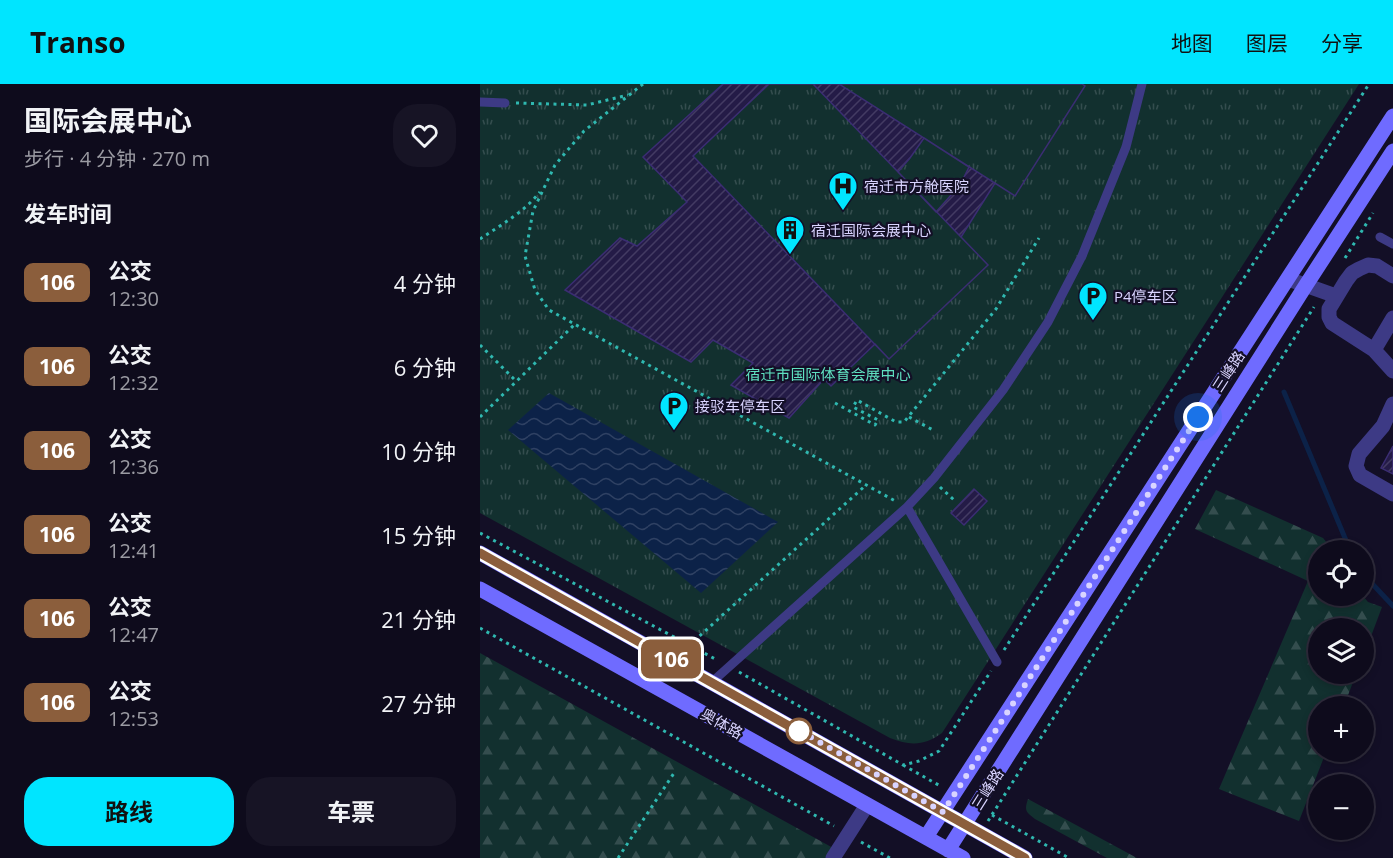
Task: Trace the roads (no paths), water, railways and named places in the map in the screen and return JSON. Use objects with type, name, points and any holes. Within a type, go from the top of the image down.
[{"type":"main road","name":"三峰路","points":[[926,837],[1393,116]]},
{"type":"main road","name":"三峰路","points":[[948,850],[1393,151]]},
{"type":"main road","name":"奥体路","points":[[480,553],[1025,858]]},
{"type":"main road","name":"奥体路","points":[[480,589],[963,858]]},
{"type":"street","points":[[1393,276],[1377,266],[1368,265],[1359,269],[1330,294],[1329,309],[1332,323],[1374,350],[1393,371]]},
{"type":"street","points":[[1288,279],[1330,294]]},
{"type":"street","points":[[1374,350],[1393,318]]},
{"type":"street","points":[[1393,404],[1388,429],[1359,454],[1356,466],[1360,475],[1393,494]]},
{"type":"street","points":[[833,858],[867,805]]},
{"type":"lane","points":[[712,682],[907,507],[933,480],[1003,390],[1048,322],[1082,256],[1126,147],[1142,84]]},
{"type":"lane","points":[[480,102],[505,103]]},
{"type":"lane","points":[[1380,237],[1393,244]]},
{"type":"lane","points":[[907,507],[997,662]]},
{"type":"water","points":[[549,393],[778,522],[701,593],[508,430]]},
{"type":"waterway","points":[[1284,392],[1346,540]]},
{"type":"waterway","points":[[1374,586],[1393,606]]},
{"type":"place","name":"宿迁市方舱医院","points":[[843,212]]},
{"type":"place","name":"宿迁国际会展中心","points":[[790,256]]},
{"type":"place","name":"P4停车区","points":[[1093,322]]},
{"type":"place","name":"接驳车停车区","points":[[674,432]]},
{"type":"park label","name":"宿迁市国际体育会展中心","points":[[828,374]]}]
